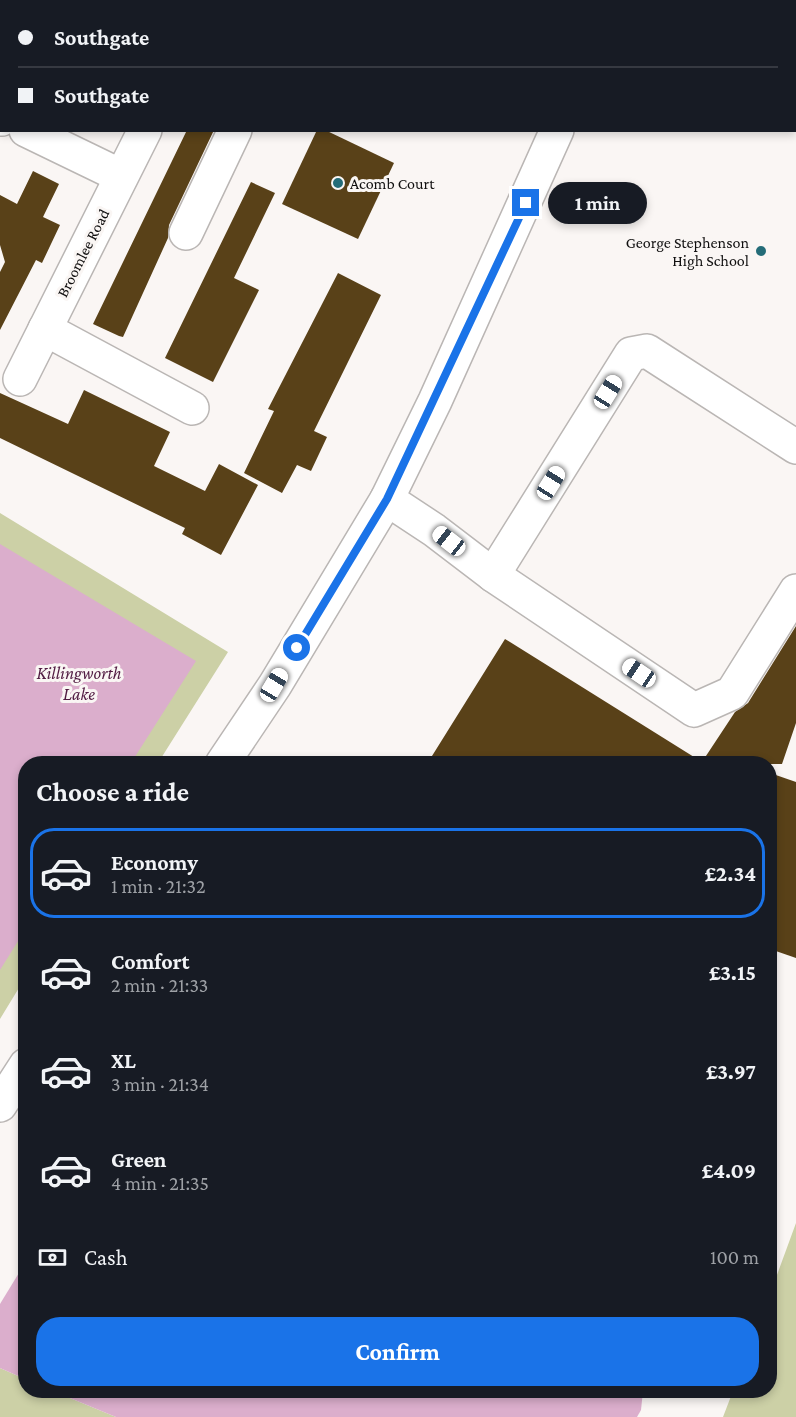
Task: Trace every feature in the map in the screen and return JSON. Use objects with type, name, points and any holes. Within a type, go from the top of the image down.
[{"type":"street","points":[[30,132],[121,176]]},
{"type":"street","name":"Broomlee Road","points":[[20,379],[143,132]]},
{"type":"street","points":[[186,233],[234,132]]},
{"type":"street","points":[[227,756],[274,685],[387,499],[440,390],[556,132]]},
{"type":"street","points":[[45,329],[192,408]]},
{"type":"street","points":[[493,575],[631,354],[647,351],[796,447]]},
{"type":"street","points":[[387,499],[435,530],[493,575],[694,710],[732,693],[796,591]]},
{"type":"street","points":[[0,1105],[18,1077]]},
{"type":"green space","name":"Killingworth Lake","points":[[0,513],[228,652],[162,756],[18,756],[18,989],[0,1019]]},
{"type":"green space","points":[[796,1223],[796,1417],[723,1417],[730,1398],[777,1398],[777,1275]]},
{"type":"green space","points":[[0,1368],[18,1376],[18,1398],[70,1398],[116,1417],[0,1417]]},
{"type":"water","name":"Killingworth Lake","points":[[0,544],[196,661],[135,756],[18,756],[18,941],[0,970]]},
{"type":"water","points":[[18,1274],[18,1376],[0,1368],[0,1304]]},
{"type":"water","points":[[70,1398],[642,1398],[641,1410],[637,1417],[116,1417]]},
{"type":"building","points":[[186,132],[213,132],[169,225],[168,238],[123,337],[93,324]]},
{"type":"building","name":"Acomb Court","points":[[316,132],[329,132],[394,163],[358,239],[282,204]]},
{"type":"building","points":[[33,171],[59,184],[43,217],[60,225],[42,263],[36,260],[0,330],[0,272],[5,262],[0,245],[0,195],[17,204]]},
{"type":"building","points":[[251,182],[275,193],[234,278],[259,290],[213,382],[165,358]]},
{"type":"building","points":[[338,273],[381,295],[314,431],[327,437],[311,471],[297,465],[282,493],[244,473],[274,411],[268,409]]},
{"type":"building","points":[[84,390],[170,432],[154,466],[205,491],[219,464],[258,485],[221,555],[182,534],[185,528],[0,438],[0,393],[68,424]]},
{"type":"building","points":[[796,626],[796,723],[782,764],[777,764],[777,756],[706,756],[735,712],[748,703]]},
{"type":"building","points":[[505,639],[692,756],[432,756]]},
{"type":"building","points":[[777,775],[796,782],[796,958],[777,951]]},
{"type":"place","name":"Acomb Court","points":[[338,183]]},
{"type":"place","name":"George Stephenson High School","points":[[761,251]]},
{"type":"route","points":[[297,648],[387,499],[526,203]]}]
